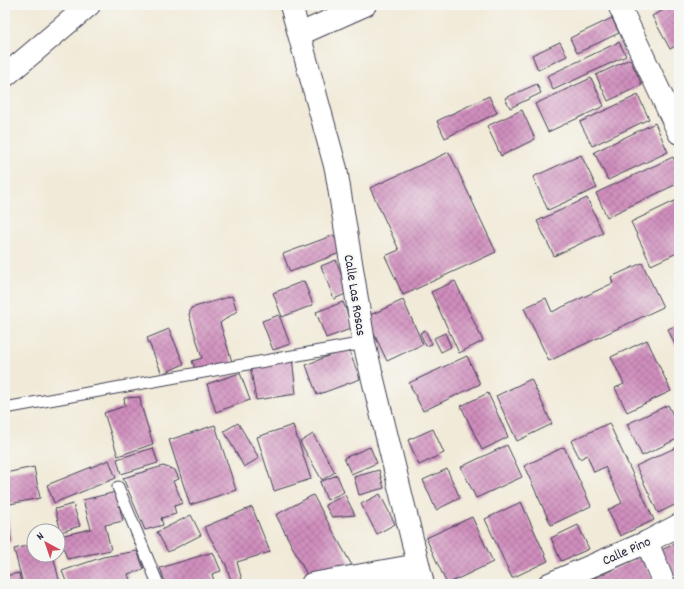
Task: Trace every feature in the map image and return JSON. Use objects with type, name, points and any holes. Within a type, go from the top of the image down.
[{"type":"street","points":[[5,76],[89,5]]},
{"type":"street","name":"Calle Las Rosas","points":[[292,5],[336,169],[364,343],[421,575]]},
{"type":"street","points":[[300,34],[365,5]]},
{"type":"street","points":[[619,5],[679,133]]},
{"type":"street","name":"Calle Pino","points":[[549,584],[647,542],[679,524]]},
{"type":"street","points":[[647,542],[664,584]]},
{"type":"street","points":[[312,584],[421,575]]},
{"type":"lane","points":[[5,408],[364,343]]},
{"type":"lane","points":[[118,487],[158,584]]},
{"type":"building","points":[[673,5],[679,5],[679,44],[670,49],[652,16]]},
{"type":"building","points":[[612,18],[619,33],[577,53],[570,38]]},
{"type":"building","points":[[560,42],[567,56],[538,70],[532,55]]},
{"type":"building","points":[[619,42],[626,56],[553,90],[547,76]]},
{"type":"building","points":[[630,59],[642,85],[608,101],[596,75]]},
{"type":"building","points":[[591,78],[604,106],[548,132],[535,104]]},
{"type":"building","points":[[537,84],[541,93],[510,108],[505,98]]},
{"type":"building","points":[[638,95],[649,119],[592,146],[580,122]]},
{"type":"building","points":[[489,96],[497,113],[445,138],[437,121]]},
{"type":"building","points":[[522,110],[535,139],[501,156],[487,126]]},
{"type":"building","points":[[655,123],[668,152],[608,180],[594,152]]},
{"type":"building","points":[[449,152],[496,252],[403,295],[385,256],[399,250],[370,188]]},
{"type":"building","points":[[581,155],[597,188],[548,210],[533,177]]},
{"type":"building","points":[[673,157],[679,171],[679,183],[607,217],[596,193]]},
{"type":"building","points":[[587,198],[603,233],[554,256],[537,221]]},
{"type":"building","points":[[679,199],[679,252],[651,265],[631,222]]},
{"type":"building","points":[[334,235],[340,253],[290,272],[283,254]]},
{"type":"building","points":[[336,260],[348,293],[334,299],[321,266]]},
{"type":"building","points":[[642,263],[663,307],[549,361],[524,308],[546,298],[552,312],[613,283],[611,277]]},
{"type":"building","points":[[304,281],[313,305],[282,317],[273,293]]},
{"type":"building","points":[[455,281],[483,341],[459,353],[431,292]]},
{"type":"building","points":[[232,296],[237,311],[220,323],[233,365],[196,372],[192,361],[202,358],[189,315],[191,308]]},
{"type":"building","points":[[403,300],[423,344],[387,361],[366,317]]},
{"type":"building","points":[[343,302],[353,328],[326,338],[316,312]]},
{"type":"building","points":[[279,315],[290,344],[273,350],[262,321]]},
{"type":"building","points":[[679,324],[679,343],[675,345],[668,329]]},
{"type":"building","points":[[169,329],[184,364],[162,374],[147,338]]},
{"type":"building","points":[[425,330],[432,344],[426,346],[420,333]]},
{"type":"building","points":[[445,333],[451,347],[441,352],[434,338]]},
{"type":"building","points":[[647,340],[671,391],[627,412],[615,388],[624,384],[611,357]]},
{"type":"building","points":[[348,348],[360,379],[317,395],[306,365]]},
{"type":"building","points":[[467,356],[480,384],[423,411],[409,383]]},
{"type":"building","points":[[292,357],[296,394],[256,400],[250,365]]},
{"type":"building","points":[[240,373],[250,400],[216,412],[207,384]]},
{"type":"building","points":[[531,379],[552,424],[517,441],[496,396]]},
{"type":"building","points":[[488,393],[508,437],[482,450],[461,406]]},
{"type":"building","points":[[140,397],[153,444],[118,456],[104,413],[125,406],[124,398]]},
{"type":"building","points":[[668,405],[679,427],[679,438],[642,456],[627,424]]},
{"type":"building","points":[[238,423],[259,458],[244,467],[224,431]]},
{"type":"building","points":[[609,423],[654,520],[620,536],[608,510],[622,503],[605,467],[594,472],[587,455],[580,459],[571,441]]},
{"type":"building","points":[[215,425],[236,490],[190,505],[169,440]]},
{"type":"building","points":[[293,425],[311,479],[274,491],[257,437]]},
{"type":"building","points":[[433,429],[444,453],[419,465],[408,440]]},
{"type":"building","points":[[313,434],[335,472],[322,480],[300,442]]},
{"type":"building","points":[[507,445],[522,477],[476,498],[461,467]]},
{"type":"building","points":[[679,446],[679,503],[658,513],[636,466]]},
{"type":"building","points":[[370,447],[377,463],[351,474],[344,458]]},
{"type":"building","points":[[564,447],[591,506],[551,525],[524,466]]},
{"type":"building","points":[[153,448],[158,463],[121,474],[117,459]]},
{"type":"building","points":[[109,460],[116,478],[54,503],[47,485]]},
{"type":"building","points":[[163,466],[175,470],[179,479],[173,481],[183,503],[174,506],[176,514],[161,518],[163,525],[145,530],[123,478]]},
{"type":"building","points":[[34,467],[40,498],[5,505],[5,473]]},
{"type":"building","points":[[447,469],[460,498],[436,510],[423,480]]},
{"type":"building","points":[[379,470],[384,488],[359,495],[354,477]]},
{"type":"building","points":[[337,475],[344,492],[327,500],[320,482]]},
{"type":"building","points":[[116,492],[123,521],[105,525],[111,550],[67,559],[66,535],[91,529],[83,500]]},
{"type":"building","points":[[380,494],[395,524],[377,534],[361,504]]},
{"type":"building","points":[[313,495],[355,571],[310,581],[276,515]]},
{"type":"building","points":[[345,495],[355,515],[332,517],[325,505]]},
{"type":"building","points":[[521,502],[548,561],[512,578],[485,519]]},
{"type":"building","points":[[73,504],[80,526],[66,530],[66,523],[59,523],[55,509]]},
{"type":"building","points":[[252,507],[270,552],[237,562],[243,584],[232,584],[226,565],[204,527]]},
{"type":"building","points":[[5,508],[7,508],[11,542],[5,543]]},
{"type":"building","points":[[191,515],[201,535],[168,552],[157,532]]},
{"type":"building","points":[[472,517],[493,562],[447,584],[426,538]]},
{"type":"building","points":[[578,525],[589,549],[561,561],[551,538]]},
{"type":"building","points":[[679,542],[679,584],[670,584],[655,553]]},
{"type":"building","points":[[26,546],[26,563],[55,563],[60,584],[23,584],[14,549]]},
{"type":"building","points":[[137,551],[144,569],[128,574],[131,584],[67,584],[62,571],[103,557]]},
{"type":"building","points":[[213,552],[221,571],[212,574],[215,584],[166,584],[160,568]]},
{"type":"building","points":[[642,556],[655,584],[587,584],[586,582]]},
{"type":"building","points":[[19,573],[21,584],[5,584],[5,576]]},
{"type":"building","points":[[411,580],[412,584],[394,584],[394,583]]}]
